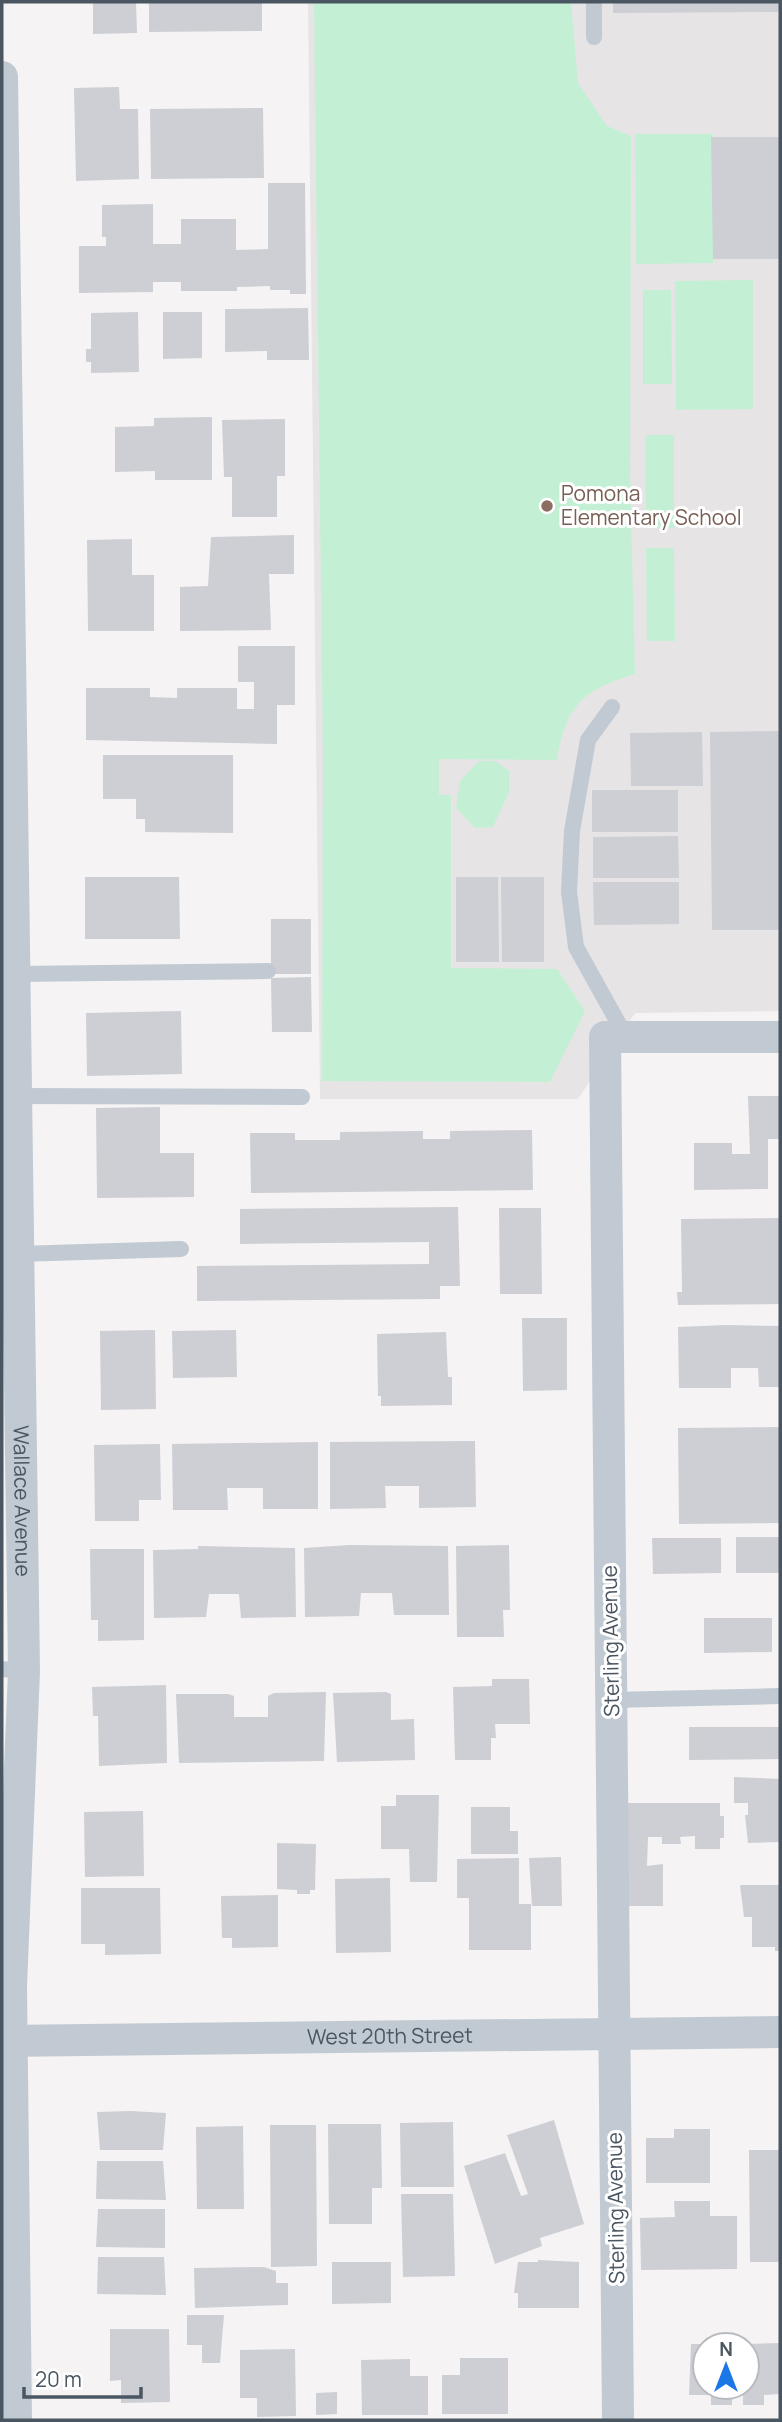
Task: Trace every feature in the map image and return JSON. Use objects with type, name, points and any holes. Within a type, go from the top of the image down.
[{"type":"street","name":"Wallace Avenue","points":[[2,77],[7,868],[14,974],[18,1254],[10,1324],[13,1670],[7,2041],[16,2420]]},
{"type":"street","name":"Sterling Avenue","points":[[618,2420],[605,1037],[626,1037]]},
{"type":"street","points":[[626,1037],[780,1037]]},
{"type":"street","name":"West 20th Street","points":[[7,2041],[780,2032]]},
{"type":"lane","points":[[594,2],[594,37]]},
{"type":"lane","points":[[612,707],[588,740],[572,831],[569,892],[576,947],[626,1037]]},
{"type":"lane","points":[[14,974],[268,971]]},
{"type":"lane","points":[[16,1096],[302,1097]]},
{"type":"lane","points":[[18,1254],[181,1249]]},
{"type":"lane","points":[[611,1700],[780,1696]]},
{"type":"shaded area","name":"Pomona Elementary School","points":[[308,2],[780,2],[780,1011],[635,1013],[578,1099],[320,1099]]},
{"type":"green space","points":[[314,2],[571,2],[578,83],[607,126],[631,136],[630,476],[635,674],[602,687],[580,703],[566,726],[557,760],[439,759],[439,795],[451,795],[451,968],[557,969],[585,1011],[550,1082],[322,1081],[323,759]]},
{"type":"green space","points":[[635,134],[713,134],[713,263],[636,264]]},
{"type":"green space","points":[[753,280],[753,409],[676,410],[675,281]]},
{"type":"green space","points":[[643,290],[671,290],[672,384],[643,384]]},
{"type":"green space","points":[[645,435],[674,435],[674,528],[646,528]]},
{"type":"green space","points":[[646,548],[674,548],[675,641],[647,641]]},
{"type":"green space","points":[[479,761],[495,761],[509,771],[509,792],[493,827],[475,828],[456,808],[460,781]]},
{"type":"building","points":[[93,2],[136,2],[137,33],[93,34]]},
{"type":"building","points":[[149,2],[262,2],[262,31],[149,32]]},
{"type":"building","points":[[613,2],[780,2],[780,12],[613,13]]},
{"type":"building","points":[[119,87],[120,109],[138,109],[139,179],[76,181],[74,88]]},
{"type":"building","points":[[263,108],[264,178],[151,179],[150,109]]},
{"type":"building","points":[[711,137],[780,137],[780,259],[713,259]]},
{"type":"building","points":[[268,183],[305,183],[306,294],[290,294],[290,290],[270,290],[270,286],[237,287],[237,291],[181,291],[181,282],[153,282],[153,292],[79,293],[79,246],[106,246],[106,237],[102,237],[102,205],[153,204],[153,244],[181,244],[181,219],[236,219],[236,250],[268,249]]},
{"type":"building","points":[[308,308],[309,360],[267,360],[267,351],[225,352],[225,309]]},
{"type":"building","points":[[138,312],[139,372],[91,373],[91,362],[86,362],[86,349],[91,349],[91,313]]},
{"type":"building","points":[[163,312],[202,312],[202,358],[163,359]]},
{"type":"building","points":[[212,417],[212,480],[155,480],[155,471],[115,472],[115,427],[154,426],[154,418]]},
{"type":"building","points":[[285,419],[285,476],[277,476],[277,517],[232,517],[232,477],[224,477],[222,420]]},
{"type":"building","points":[[294,535],[294,574],[269,574],[271,630],[180,631],[180,587],[208,586],[211,537]]},
{"type":"building","points":[[132,539],[132,575],[154,575],[154,631],[88,631],[87,540]]},
{"type":"building","points":[[238,646],[295,646],[295,705],[277,705],[277,744],[86,740],[86,688],[150,688],[150,697],[177,698],[177,688],[237,688],[237,709],[254,709],[254,682],[238,682]]},
{"type":"building","points":[[780,731],[780,930],[712,930],[710,732]]},
{"type":"building","points":[[702,732],[703,786],[631,786],[630,733]]},
{"type":"building","points":[[103,755],[233,755],[233,833],[145,832],[145,819],[136,819],[136,799],[103,799]]},
{"type":"building","points":[[592,790],[678,790],[678,832],[592,832]]},
{"type":"building","points":[[678,836],[679,878],[593,878],[593,837]]},
{"type":"building","points":[[85,877],[179,877],[180,939],[85,939]]},
{"type":"building","points":[[456,877],[498,877],[499,962],[456,962]]},
{"type":"building","points":[[501,877],[544,877],[544,962],[502,962]]},
{"type":"building","points":[[593,882],[679,882],[679,924],[594,925]]},
{"type":"building","points":[[271,919],[311,919],[311,974],[271,974]]},
{"type":"building","points":[[311,977],[312,1032],[272,1032],[271,978]]},
{"type":"building","points":[[181,1011],[182,1074],[87,1076],[86,1013]]},
{"type":"building","points":[[748,1096],[780,1096],[780,1139],[768,1139],[768,1189],[694,1190],[694,1143],[732,1143],[732,1154],[750,1154]]},
{"type":"building","points":[[160,1107],[160,1153],[194,1153],[194,1197],[97,1198],[96,1108]]},
{"type":"building","points":[[532,1130],[533,1190],[251,1193],[250,1133],[295,1133],[295,1140],[340,1140],[340,1132],[423,1131],[423,1139],[450,1139],[450,1131]]},
{"type":"building","points":[[458,1207],[460,1286],[440,1286],[440,1299],[197,1301],[197,1266],[429,1264],[429,1242],[240,1244],[240,1209]]},
{"type":"building","points":[[499,1208],[541,1208],[542,1294],[500,1294]]},
{"type":"building","points":[[780,1218],[780,1304],[678,1305],[677,1292],[682,1292],[681,1219]]},
{"type":"building","points":[[522,1318],[567,1318],[567,1390],[523,1391]]},
{"type":"building","points":[[780,1326],[780,1387],[759,1387],[758,1368],[731,1368],[731,1388],[679,1388],[678,1327]]},
{"type":"building","points":[[155,1330],[156,1409],[101,1410],[100,1331]]},
{"type":"building","points":[[236,1330],[237,1377],[173,1378],[172,1331]]},
{"type":"building","points":[[446,1332],[448,1377],[452,1377],[452,1405],[381,1406],[381,1396],[378,1396],[377,1334]]},
{"type":"building","points":[[780,1427],[780,1523],[679,1524],[678,1428]]},
{"type":"building","points":[[475,1441],[476,1507],[419,1508],[419,1486],[385,1486],[386,1508],[330,1509],[330,1442]]},
{"type":"building","points":[[318,1442],[318,1509],[263,1509],[263,1488],[227,1488],[228,1510],[173,1510],[172,1444]]},
{"type":"building","points":[[160,1444],[161,1500],[139,1500],[139,1521],[95,1521],[94,1445]]},
{"type":"building","points":[[736,1537],[780,1537],[780,1573],[736,1573]]},
{"type":"building","points":[[652,1538],[721,1538],[721,1573],[653,1574]]},
{"type":"building","points":[[350,1545],[448,1546],[449,1615],[394,1615],[392,1593],[361,1593],[359,1616],[305,1617],[304,1548]]},
{"type":"building","points":[[509,1545],[510,1610],[503,1610],[504,1637],[457,1637],[456,1546]]},
{"type":"building","points":[[198,1546],[295,1548],[296,1617],[241,1618],[239,1594],[209,1594],[206,1617],[154,1618],[153,1550],[198,1549]]},
{"type":"building","points":[[90,1549],[144,1549],[144,1640],[98,1641],[98,1620],[91,1620]]},
{"type":"building","points":[[704,1618],[772,1618],[772,1652],[704,1653]]},
{"type":"building","points":[[492,1679],[529,1679],[530,1724],[495,1724],[496,1738],[491,1738],[491,1760],[455,1760],[453,1687],[492,1686]]},
{"type":"building","points":[[166,1685],[167,1763],[99,1766],[98,1716],[93,1716],[92,1687]]},
{"type":"building","points":[[326,1692],[324,1761],[179,1763],[176,1694],[228,1694],[234,1696],[234,1717],[268,1717],[268,1696],[274,1693]]},
{"type":"building","points":[[333,1693],[391,1694],[391,1720],[414,1719],[415,1760],[337,1762]]},
{"type":"building","points":[[689,1727],[780,1727],[780,1759],[689,1760]]},
{"type":"building","points":[[734,1777],[780,1779],[780,1842],[748,1843],[745,1815],[748,1815],[748,1803],[734,1803]]},
{"type":"building","points":[[396,1795],[439,1795],[437,1882],[410,1882],[409,1849],[381,1849],[381,1806],[396,1806]]},
{"type":"building","points":[[623,1803],[720,1803],[720,1816],[724,1816],[724,1838],[720,1838],[720,1849],[695,1849],[695,1836],[680,1837],[681,1844],[662,1844],[662,1837],[648,1837],[647,1866],[663,1864],[663,1906],[623,1906]]},
{"type":"building","points":[[471,1807],[510,1807],[510,1831],[518,1831],[518,1854],[471,1854]]},
{"type":"building","points":[[143,1811],[144,1876],[85,1877],[84,1812]]},
{"type":"building","points":[[277,1843],[316,1844],[315,1890],[310,1890],[310,1894],[277,1889]]},
{"type":"building","points":[[561,1857],[562,1906],[532,1906],[529,1858]]},
{"type":"building","points":[[519,1858],[519,1904],[531,1904],[531,1950],[469,1950],[469,1898],[457,1898],[457,1859]]},
{"type":"building","points":[[390,1878],[391,1952],[336,1953],[335,1879]]},
{"type":"building","points":[[740,1885],[780,1885],[780,1951],[775,1951],[775,1947],[752,1947],[752,1917],[744,1917]]},
{"type":"building","points":[[81,1888],[160,1888],[161,1954],[105,1955],[105,1944],[81,1944]]},
{"type":"building","points":[[278,1895],[278,1947],[232,1948],[232,1938],[222,1938],[221,1896]]},
{"type":"building","points":[[97,2112],[166,2113],[163,2150],[100,2150]]},
{"type":"building","points":[[554,2120],[584,2224],[540,2238],[542,2246],[495,2264],[464,2166],[505,2153],[521,2196],[528,2194],[507,2135]]},
{"type":"building","points":[[453,2122],[454,2187],[401,2187],[400,2123]]},
{"type":"building","points":[[328,2124],[381,2124],[382,2188],[372,2188],[372,2224],[329,2224]]},
{"type":"building","points":[[270,2125],[316,2125],[317,2266],[271,2267]]},
{"type":"building","points":[[243,2126],[244,2209],[197,2209],[196,2127]]},
{"type":"building","points":[[674,2129],[710,2129],[710,2183],[646,2183],[646,2138],[674,2138]]},
{"type":"building","points":[[749,2150],[780,2150],[780,2262],[750,2262]]},
{"type":"building","points":[[97,2161],[163,2161],[166,2200],[96,2199]]},
{"type":"building","points":[[401,2194],[453,2194],[455,2276],[403,2277]]},
{"type":"building","points":[[674,2201],[710,2201],[710,2216],[737,2216],[737,2269],[641,2270],[640,2218],[675,2217]]},
{"type":"building","points":[[98,2209],[165,2209],[165,2248],[96,2247]]},
{"type":"building","points":[[98,2257],[164,2257],[166,2295],[97,2294]]},
{"type":"building","points":[[332,2262],[391,2262],[391,2303],[332,2304]]},
{"type":"building","points":[[518,2262],[579,2262],[579,2308],[518,2308],[518,2293],[514,2293]]},
{"type":"building","points":[[264,2267],[276,2271],[276,2283],[288,2283],[288,2305],[195,2308],[194,2268]]},
{"type":"building","points":[[187,2315],[224,2315],[220,2363],[202,2363],[202,2345],[187,2345]]},
{"type":"building","points":[[110,2329],[169,2329],[170,2402],[121,2403],[121,2380],[110,2381]]},
{"type":"building","points":[[780,2343],[780,2394],[764,2395],[764,2405],[743,2405],[743,2401],[761,2401],[761,2344]]},
{"type":"building","points":[[691,2344],[691,2395],[689,2395]]},
{"type":"building","points":[[295,2349],[296,2416],[257,2417],[257,2398],[240,2398],[240,2350]]},
{"type":"building","points":[[460,2358],[508,2358],[508,2414],[442,2414],[442,2375],[460,2375]]},
{"type":"building","points":[[410,2359],[410,2376],[428,2376],[428,2415],[362,2415],[361,2360]]},
{"type":"building","points":[[337,2392],[337,2414],[316,2415],[316,2393]]},
{"type":"building","points":[[711,2401],[732,2401],[732,2405],[711,2405]]},
{"type":"place","name":"Pomona Elementary School","points":[[547,506]]}]
